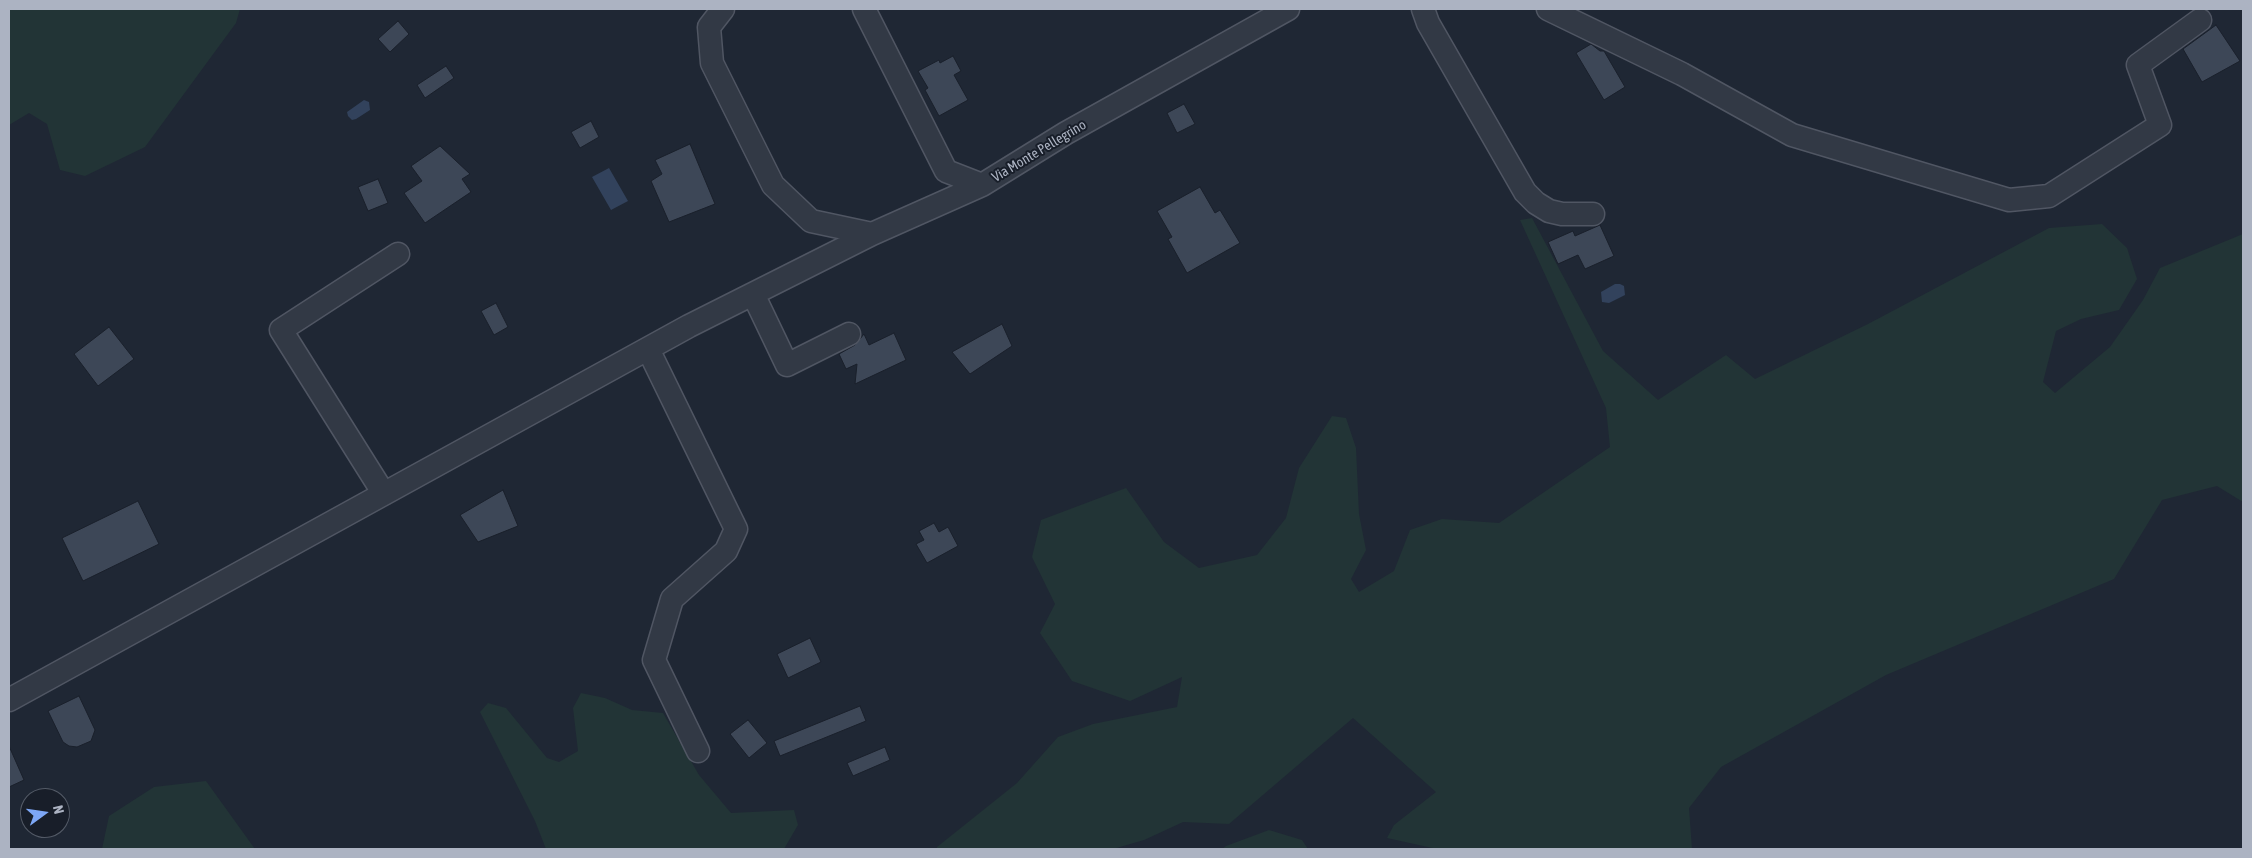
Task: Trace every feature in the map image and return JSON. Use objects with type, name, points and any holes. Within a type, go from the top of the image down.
[{"type":"street","points":[[723,9],[709,27],[712,63],[773,185],[811,221],[872,234]]},
{"type":"street","name":"Via Monte Pellegrino","points":[[864,9],[946,171],[982,186],[1066,133],[1288,9]]},
{"type":"street","points":[[1423,9],[1428,23],[1525,192],[1542,208],[1557,213],[1593,214]]},
{"type":"street","points":[[1548,9],[1682,74],[1792,135],[2009,200],[2049,196],[2160,125],[2138,65],[2200,20]]},
{"type":"street","points":[[9,700],[648,349],[872,234],[982,186]]},
{"type":"street","points":[[384,494],[281,330],[398,254]]},
{"type":"street","points":[[753,294],[787,365],[849,334]]},
{"type":"street","points":[[648,349],[736,529],[726,551],[672,599],[654,660],[698,751]]},
{"type":"shaded area","points":[[9,9],[240,9],[236,23],[145,147],[85,176],[60,170],[47,124],[29,113],[9,125]]},
{"type":"shaded area","points":[[1532,218],[1603,351],[1658,400],[1726,355],[1755,379],[1868,324],[2049,228],[2102,224],[2127,248],[2137,279],[2119,310],[2081,319],[2056,331],[2043,382],[2055,393],[2110,347],[2143,300],[2160,268],[2243,234],[2243,502],[2217,486],[2162,500],[2114,579],[1886,675],[1721,767],[1689,808],[1692,849],[1437,849],[1387,838],[1394,825],[1436,792],[1353,718],[1229,824],[1183,822],[1144,840],[1113,849],[937,849],[937,847],[1017,783],[1058,737],[1093,724],[1177,707],[1182,677],[1130,701],[1072,681],[1040,633],[1055,604],[1032,557],[1041,520],[1126,488],[1164,542],[1199,568],[1257,555],[1286,518],[1299,468],[1332,416],[1346,418],[1356,448],[1359,514],[1366,550],[1351,579],[1359,592],[1394,571],[1410,530],[1442,519],[1499,523],[1610,447],[1606,408],[1520,220]]},
{"type":"shaded area","points":[[581,693],[605,698],[632,710],[663,713],[699,775],[731,813],[794,810],[798,825],[784,849],[546,849],[535,821],[480,712],[488,703],[506,708],[547,758],[559,762],[578,751],[573,708]]},
{"type":"shaded area","points":[[206,781],[255,849],[102,849],[109,816],[154,787]]},
{"type":"shaded area","points":[[1269,830],[1302,840],[1308,849],[1222,849],[1226,846]]},
{"type":"water","points":[[364,100],[369,102],[370,110],[352,120],[347,112]]},
{"type":"water","points":[[609,168],[628,201],[611,210],[592,177]]},
{"type":"water","points":[[1615,284],[1624,286],[1625,295],[1609,303],[1602,302],[1601,292]]},
{"type":"building","points":[[398,21],[409,34],[390,52],[378,39]]},
{"type":"building","points":[[2216,25],[2240,61],[2202,82],[2183,49]]},
{"type":"building","points":[[1591,44],[1600,51],[1604,51],[1625,87],[1604,100],[1576,53]]},
{"type":"building","points":[[953,56],[961,71],[954,75],[968,100],[939,116],[925,90],[928,88],[918,71],[939,60],[940,63]]},
{"type":"building","points":[[446,66],[454,78],[425,98],[417,85]]},
{"type":"building","points":[[1184,104],[1195,124],[1177,133],[1167,113]]},
{"type":"building","points":[[591,121],[599,137],[580,148],[571,132]]},
{"type":"building","points":[[690,144],[715,204],[669,222],[651,181],[662,174],[655,160]]},
{"type":"building","points":[[440,146],[470,174],[462,179],[471,192],[425,223],[404,193],[422,181],[411,166]]},
{"type":"building","points":[[378,179],[388,203],[368,211],[358,187]]},
{"type":"building","points":[[1200,187],[1215,213],[1220,210],[1240,243],[1187,273],[1168,239],[1172,237],[1157,211]]},
{"type":"building","points":[[1600,225],[1614,256],[1585,269],[1578,255],[1558,264],[1548,242],[1573,231],[1575,236]]},
{"type":"building","points":[[496,303],[508,327],[494,335],[481,311]]},
{"type":"building","points":[[1002,324],[1012,346],[970,374],[952,352]]},
{"type":"building","points":[[109,327],[134,359],[98,386],[74,354]]},
{"type":"building","points":[[894,333],[906,360],[855,384],[857,364],[846,369],[839,354],[855,345],[864,334],[869,345]]},
{"type":"building","points":[[503,490],[518,526],[478,542],[460,515]]},
{"type":"building","points":[[138,501],[159,544],[83,581],[62,538]]},
{"type":"building","points":[[934,523],[939,532],[948,527],[958,546],[927,563],[916,544],[924,540],[919,531]]},
{"type":"building","points":[[810,638],[821,662],[788,678],[777,654]]},
{"type":"building","points":[[79,696],[95,730],[91,741],[77,747],[69,746],[63,742],[48,711]]},
{"type":"building","points":[[860,706],[866,721],[780,756],[774,741]]},
{"type":"building","points":[[748,720],[767,743],[749,758],[730,734]]},
{"type":"building","points":[[9,746],[24,780],[9,787]]},
{"type":"building","points":[[885,747],[890,760],[853,776],[847,763]]}]
